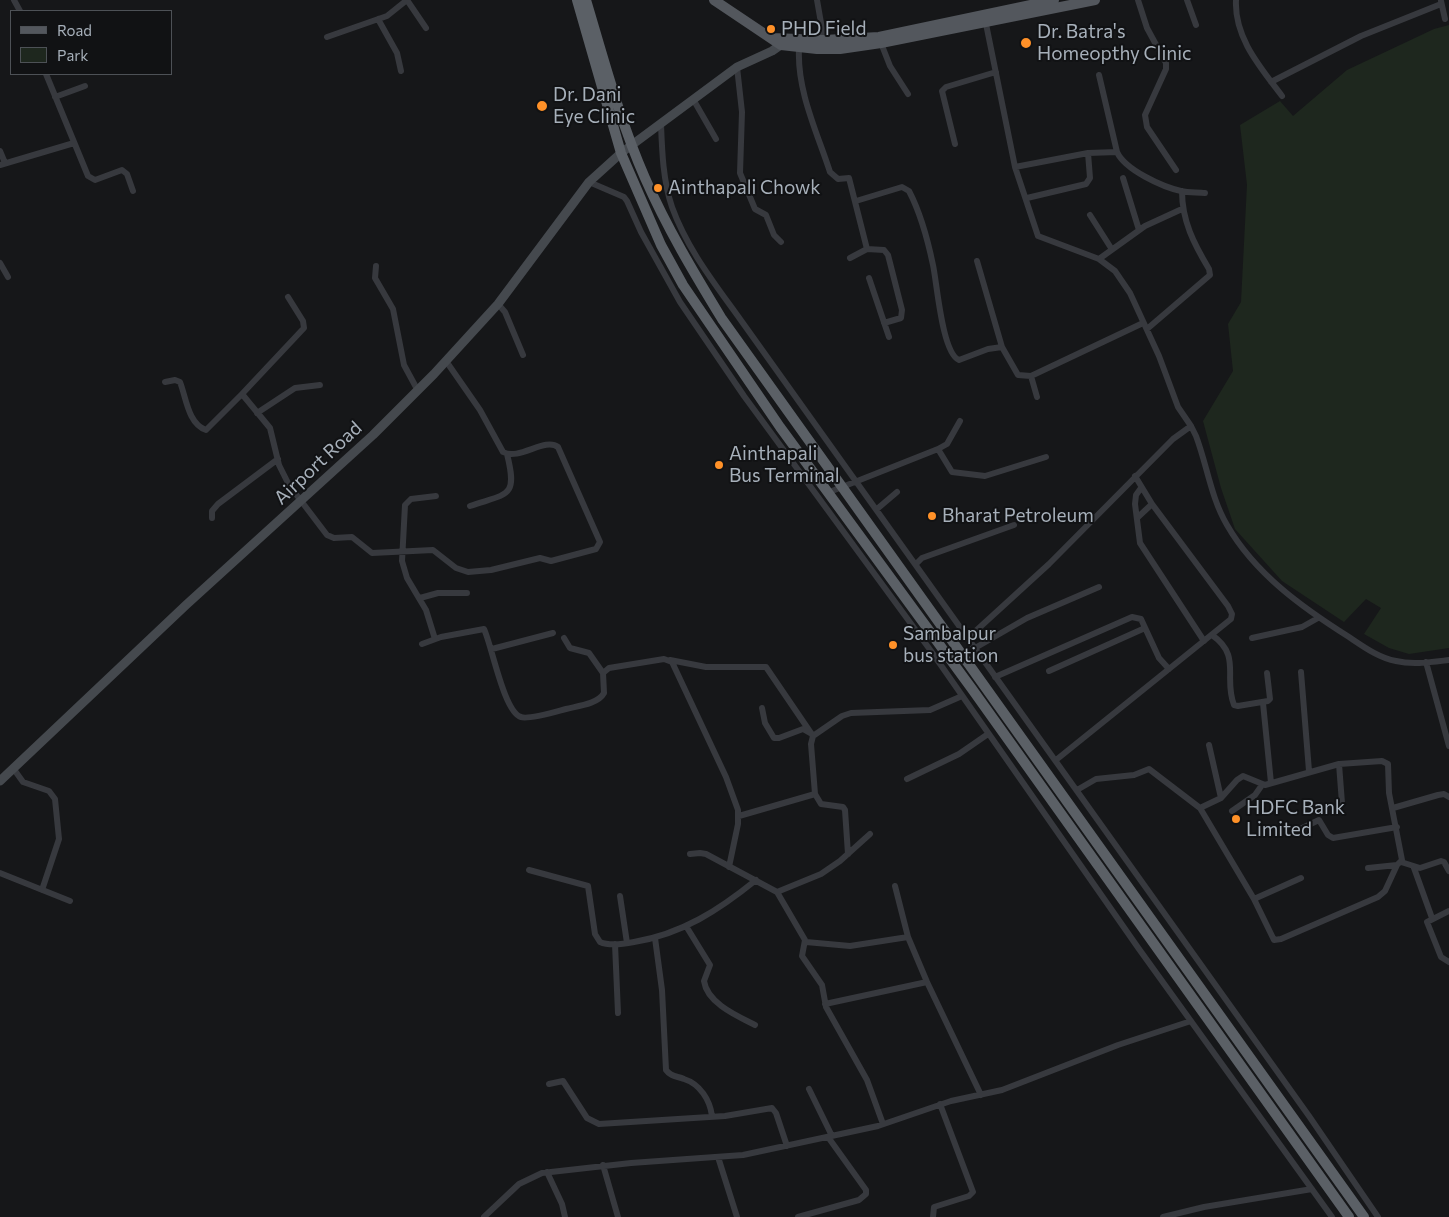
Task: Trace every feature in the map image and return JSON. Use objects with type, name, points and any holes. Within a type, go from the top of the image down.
[{"type":"highway","points":[[576,0],[621,153],[661,245],[683,285],[744,375],[972,688],[1349,1217]]},
{"type":"highway","points":[[586,0],[632,145],[674,240],[707,295],[749,358],[1364,1217]]},
{"type":"main road","points":[[714,0],[770,38],[786,42],[799,49],[840,49],[881,43],[985,19],[1054,0]]},
{"type":"main road","points":[[786,42],[879,37],[1095,0]]},
{"type":"main road","name":"Airport Road","points":[[0,781],[372,435],[446,361],[498,304],[589,182],[621,153],[737,67],[786,42]]},
{"type":"street","points":[[327,37],[378,19],[392,12],[407,0],[426,28]]},
{"type":"street","points":[[817,0],[824,40]]},
{"type":"street","points":[[1138,0],[1147,28],[1166,63],[1166,69],[1144,114],[1147,127],[1176,170]]},
{"type":"street","points":[[1187,0],[1196,24]]},
{"type":"street","points":[[1236,0],[1239,30],[1244,42],[1282,96]]},
{"type":"street","points":[[1271,82],[1361,36],[1441,2],[1444,19]]},
{"type":"street","points":[[378,19],[397,53],[401,71]]},
{"type":"street","points":[[985,19],[1015,167],[1027,198],[1038,236],[1099,259],[1115,272],[1130,293],[1178,407],[1191,426],[1200,446],[1220,512],[1233,535],[1279,588],[1318,618],[1382,657],[1396,662],[1449,660]]},
{"type":"street","points":[[881,43],[890,66],[908,94]]},
{"type":"street","points":[[799,49],[798,66],[801,87],[830,172],[838,180],[849,178],[867,249]]},
{"type":"street","points":[[737,67],[742,112],[740,173],[756,209],[766,215],[774,235],[782,242]]},
{"type":"street","points":[[954,144],[942,91],[946,87],[996,72]]},
{"type":"street","points":[[46,75],[91,180],[122,170],[127,174],[133,191]]},
{"type":"street","points":[[1099,75],[1117,152],[1120,157],[1144,176],[1182,191],[1206,193]]},
{"type":"street","points":[[55,97],[85,86]]},
{"type":"street","points":[[693,99],[716,139]]},
{"type":"street","points":[[661,124],[662,159],[672,206],[688,244],[1309,1116],[1378,1217]]},
{"type":"street","points":[[0,151],[3,164],[74,143]]},
{"type":"street","points":[[1015,167],[1088,153],[1117,152]]},
{"type":"street","points":[[1027,198],[1086,184],[1090,178],[1088,153]]},
{"type":"street","points":[[1123,178],[1139,230]]},
{"type":"street","points":[[589,182],[627,201],[641,232],[680,302],[817,496],[962,696],[1191,1022],[1332,1217]]},
{"type":"street","points":[[856,201],[902,187],[909,191],[934,265],[938,308],[951,354],[959,360],[988,349],[1002,347]]},
{"type":"street","points":[[977,261],[1002,347],[1018,376],[1030,376],[1145,326],[1210,276],[1209,269],[1189,231],[1182,209],[1182,191]]},
{"type":"street","points":[[1099,259],[1111,248],[1139,230],[1182,209]]},
{"type":"street","points":[[1090,215],[1111,248]]},
{"type":"street","points":[[850,258],[867,249],[884,250],[888,255],[902,310],[901,318],[884,323]]},
{"type":"street","points":[[0,263],[8,277]]},
{"type":"street","points":[[376,266],[375,278],[393,310],[404,365],[417,389]]},
{"type":"street","points":[[869,278],[889,336]]},
{"type":"street","points":[[165,382],[175,380],[180,382],[189,410],[200,427],[206,430],[244,397],[304,328],[303,321],[288,297]]},
{"type":"street","points":[[498,304],[505,312],[523,355]]},
{"type":"street","points":[[446,361],[483,415],[501,448],[507,454],[513,478],[510,489],[502,495],[470,506]]},
{"type":"street","points":[[1030,376],[1037,397]]},
{"type":"street","points":[[257,413],[295,388],[320,384]]},
{"type":"street","points":[[244,397],[270,428],[283,476],[331,537],[352,537],[372,553],[433,550],[456,568],[468,572],[491,570],[540,558],[552,561],[592,551],[600,546],[600,542],[558,447],[551,444],[507,454]]},
{"type":"street","points":[[817,496],[842,488],[938,449],[947,444],[960,421]]},
{"type":"street","points":[[968,638],[1049,564],[1173,439],[1191,426]]},
{"type":"street","points":[[938,449],[952,472],[985,476],[1046,456]]},
{"type":"street","points":[[212,518],[212,511],[218,504],[278,459]]},
{"type":"street","points":[[1056,760],[1226,625],[1231,619],[1232,614],[1152,504],[1135,476]]},
{"type":"street","points":[[1141,488],[1136,495],[1140,543],[1204,641]]},
{"type":"street","points":[[877,509],[897,492]]},
{"type":"street","points":[[435,639],[420,598],[407,578],[401,551],[404,505],[411,499],[436,496]]},
{"type":"street","points":[[1137,518],[1152,504]]},
{"type":"street","points":[[916,564],[922,558],[1014,525]]},
{"type":"street","points":[[975,648],[1027,618],[1099,587]]},
{"type":"street","points":[[420,598],[438,593],[467,593]]},
{"type":"street","points":[[995,677],[1132,617],[1141,619],[1159,658],[1169,669]]},
{"type":"street","points":[[1252,638],[1302,627],[1318,618]]},
{"type":"street","points":[[1049,671],[1145,628]]},
{"type":"street","points":[[422,644],[435,639],[484,629],[506,696],[511,707],[521,717],[564,710],[597,700],[604,693],[603,674],[589,653],[570,648],[564,638]]},
{"type":"street","points":[[492,649],[553,633]]},
{"type":"street","points":[[1212,635],[1224,643],[1228,652],[1234,704],[1238,706],[1263,703],[1270,699],[1267,672]]},
{"type":"street","points":[[603,674],[614,667],[664,659],[706,667],[766,667],[813,736]]},
{"type":"street","points":[[670,660],[736,800],[739,816],[729,866]]},
{"type":"street","points":[[1426,662],[1449,746]]},
{"type":"street","points":[[1301,672],[1309,771]]},
{"type":"street","points":[[848,854],[845,810],[843,807],[821,804],[815,794],[811,744],[813,736],[842,716],[851,713],[930,710],[962,696]]},
{"type":"street","points":[[1263,703],[1271,783]]},
{"type":"street","points":[[762,708],[765,723],[774,738],[803,729],[813,736]]},
{"type":"street","points":[[906,779],[959,754],[988,734]]},
{"type":"street","points":[[1209,745],[1221,798]]},
{"type":"street","points":[[1077,790],[1096,779],[1129,776],[1149,769],[1200,808],[1254,899],[1271,937],[1277,940],[1378,897],[1385,891],[1402,857],[1389,793],[1387,762],[1340,764],[1262,785],[1243,776],[1221,798],[1200,808]]},
{"type":"street","points":[[1340,764],[1342,803]]},
{"type":"street","points":[[13,768],[23,782],[49,791],[55,799],[59,839],[42,890]]},
{"type":"street","points":[[1232,811],[1255,795],[1262,785]]},
{"type":"street","points":[[739,816],[815,794]]},
{"type":"street","points":[[1393,808],[1438,795],[1449,796]]},
{"type":"street","points":[[1298,830],[1320,820],[1328,836],[1333,838],[1397,827]]},
{"type":"street","points":[[777,892],[821,874],[848,854],[870,834]]},
{"type":"street","points":[[690,854],[706,854],[777,892],[806,942],[802,956],[822,985],[825,1004],[867,1080],[883,1124]]},
{"type":"street","points":[[1368,868],[1399,863],[1414,868],[1426,867],[1441,861],[1447,866],[1449,871]]},
{"type":"street","points":[[1414,868],[1432,918]]},
{"type":"street","points":[[529,870],[588,886],[595,934],[600,942],[614,944],[656,938],[686,926],[719,909],[756,880]]},
{"type":"street","points":[[0,873],[70,901]]},
{"type":"street","points":[[1254,899],[1301,878]]},
{"type":"street","points":[[896,886],[908,937],[926,982],[981,1095]]},
{"type":"street","points":[[620,896],[627,943]]},
{"type":"street","points":[[1449,911],[1427,922],[1441,957],[1449,962]]},
{"type":"street","points":[[686,926],[710,965],[704,981],[707,990],[727,1010],[755,1025]]},
{"type":"street","points":[[806,942],[858,945],[908,937]]},
{"type":"street","points":[[656,938],[662,990],[666,1070],[672,1075],[691,1081],[702,1091],[708,1100],[712,1116]]},
{"type":"street","points":[[614,944],[618,1013]]},
{"type":"street","points":[[825,1004],[926,982]]},
{"type":"street","points":[[484,1217],[519,1184],[547,1172],[743,1155],[883,1124],[940,1104],[1002,1090],[1118,1044],[1191,1022]]},
{"type":"street","points":[[549,1084],[564,1081],[587,1118],[594,1124],[712,1116],[772,1108],[776,1113],[787,1146]]},
{"type":"street","points":[[798,1217],[859,1200],[866,1194],[866,1190],[830,1136],[810,1089]]},
{"type":"street","points":[[933,1217],[934,1207],[969,1196],[973,1192],[940,1104]]},
{"type":"street","points":[[718,1157],[737,1217]]},
{"type":"street","points":[[604,1166],[618,1217]]},
{"type":"street","points":[[547,1172],[562,1204],[565,1217]]},
{"type":"street","points":[[1163,1217],[1204,1207],[1312,1190]]},
{"type":"green space","points":[[1449,25],[1449,648],[1409,654],[1389,648],[1364,634],[1381,608],[1366,599],[1344,622],[1282,581],[1235,529],[1221,488],[1203,421],[1233,371],[1228,324],[1241,302],[1247,185],[1240,125],[1280,101],[1293,116],[1347,70],[1434,29]]},
{"type":"place","name":"PHD Field","points":[[771,29]]},
{"type":"place","name":"Dr. Batra's Homeopthy Clinic","points":[[1026,43]]},
{"type":"place","name":"Dr. Dani Eye Clinic","points":[[542,106]]},
{"type":"place","name":"Ainthapali Chowk","points":[[658,188]]},
{"type":"place","name":"Ainthapali Bus Terminal","points":[[719,465]]},
{"type":"place","name":"Bharat Petroleum","points":[[932,516]]},
{"type":"place","name":"Sambalpur bus station","points":[[893,645]]},
{"type":"place","name":"HDFC Bank Limited","points":[[1236,819]]}]
